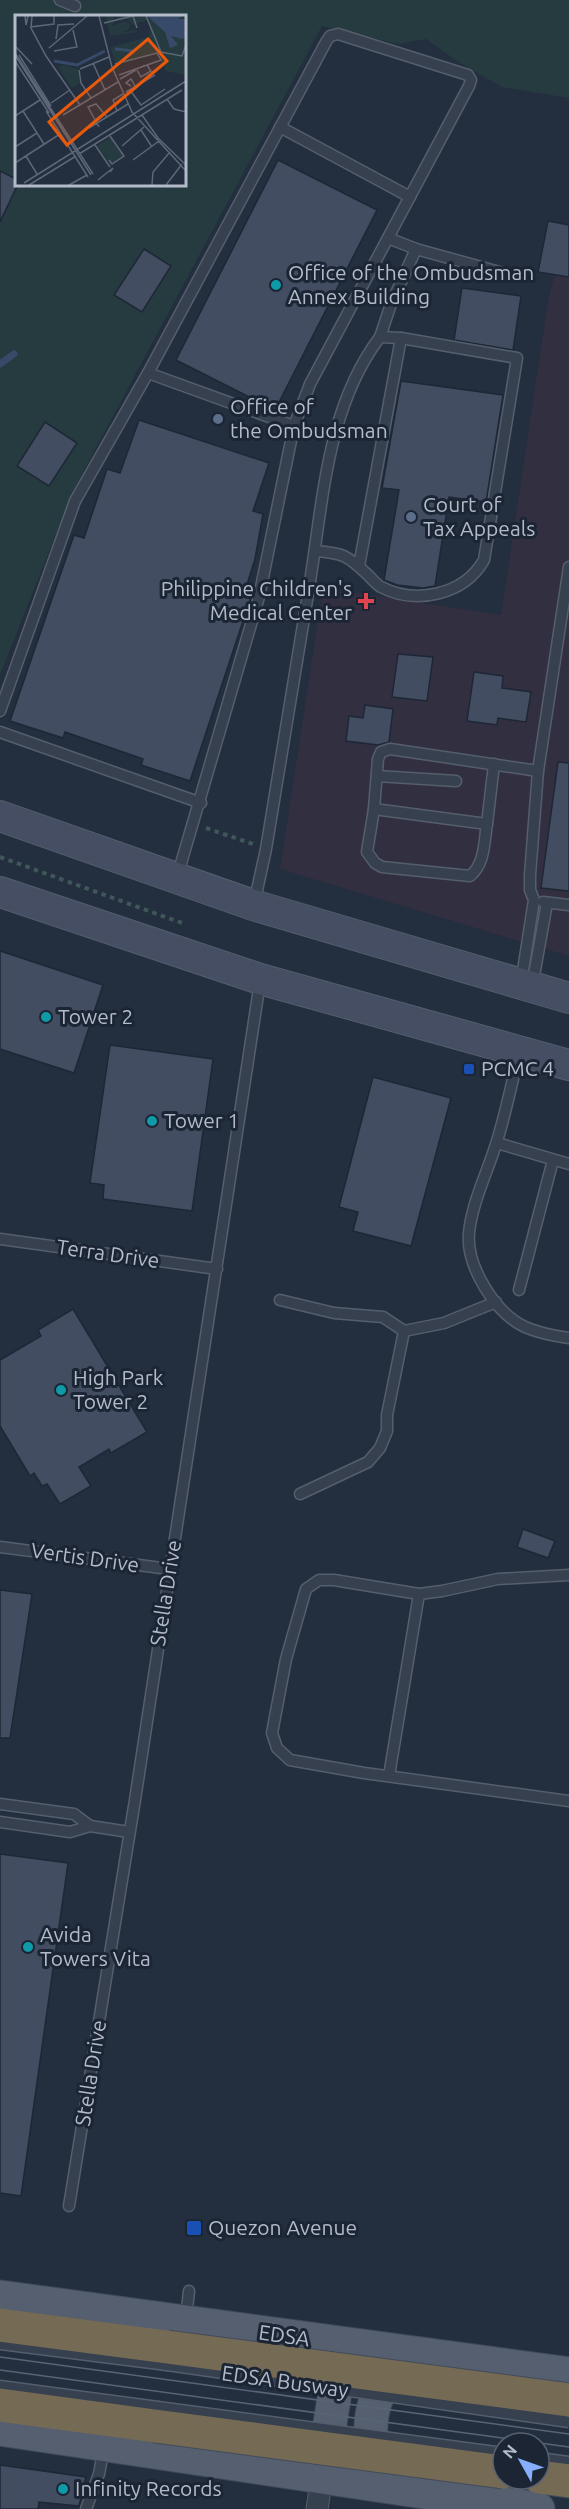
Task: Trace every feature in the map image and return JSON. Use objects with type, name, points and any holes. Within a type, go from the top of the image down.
[{"type":"highway","name":"EDSA","points":[[0,2325],[177,2331],[569,2400]]},
{"type":"highway","points":[[0,2405],[157,2416],[491,2470]]},
{"type":"highway","points":[[551,2479],[569,2481]]},
{"type":"main road","points":[[0,816],[254,905],[569,998]]},
{"type":"main road","points":[[0,892],[260,979],[519,1053],[569,1065]]},
{"type":"main road","name":"EDSA","points":[[0,2297],[177,2331],[323,2342],[417,2355],[560,2370]]},
{"type":"main road","points":[[322,2477],[338,2379],[337,2367],[323,2342]]},
{"type":"main road","points":[[396,2489],[376,2461],[371,2444],[372,2410],[387,2379],[399,2367],[417,2355]]},
{"type":"main road","points":[[0,2429],[322,2477],[396,2489],[460,2503],[538,2509]]},
{"type":"main road","points":[[460,2503],[480,2484],[569,2495]]},
{"type":"street","points":[[317,2509],[322,2477]]},
{"type":"lane","points":[[60,0],[75,6]]},
{"type":"lane","points":[[0,711],[75,501],[148,373],[330,36],[338,34],[468,75],[471,80],[469,86],[310,384],[294,426],[259,597],[201,803],[177,877]]},
{"type":"lane","points":[[280,128],[410,197]]},
{"type":"lane","points":[[388,238],[416,249],[510,275]]},
{"type":"lane","points":[[254,905],[266,849],[327,473],[344,401],[362,360],[380,337],[391,304],[416,249]]},
{"type":"lane","points":[[315,550],[348,556],[381,587],[414,596],[428,597],[449,591],[462,584],[484,560],[518,359],[401,338],[380,337]]},
{"type":"lane","points":[[359,567],[401,338]]},
{"type":"lane","points":[[148,373],[294,426]]},
{"type":"lane","points":[[527,985],[534,900],[530,875],[538,771],[569,567]]},
{"type":"lane","points":[[0,732],[201,803]]},
{"type":"lane","points":[[494,765],[481,861],[476,871],[470,876],[382,867],[375,863],[367,852],[374,810],[378,759],[381,752],[390,749],[538,771]]},
{"type":"lane","points":[[377,776],[456,781]]},
{"type":"lane","points":[[374,810],[487,824]]},
{"type":"lane","points":[[534,900],[569,905]]},
{"type":"lane","points":[[527,985],[547,903]]},
{"type":"lane","name":"Stella Drive","points":[[69,2206],[217,1269],[260,979]]},
{"type":"lane","points":[[519,1053],[496,1143],[478,1197],[469,1232],[469,1246],[473,1264],[485,1288],[496,1302],[523,1326],[545,1334],[569,1338]]},
{"type":"lane","points":[[496,1143],[569,1164]]},
{"type":"lane","points":[[519,1290],[553,1160]]},
{"type":"lane","name":"Terra Drive","points":[[0,1239],[217,1269]]},
{"type":"lane","points":[[280,1300],[334,1313],[383,1317],[405,1331],[444,1323],[496,1302]]},
{"type":"lane","points":[[300,1494],[368,1462],[380,1448],[387,1431],[387,1415],[405,1331]]},
{"type":"lane","name":"Vertis Drive","points":[[0,1547],[169,1569]]},
{"type":"lane","points":[[569,1575],[498,1579],[442,1592],[419,1594],[334,1580],[319,1580],[306,1589],[286,1659],[272,1733],[277,1748],[290,1760],[569,1801]]},
{"type":"lane","points":[[389,1776],[419,1594]]},
{"type":"lane","points":[[0,1804],[74,1814],[90,1826]]},
{"type":"lane","points":[[0,1822],[70,1832],[90,1826],[129,1832]]},
{"type":"lane","name":"EDSA Busway","points":[[0,2344],[177,2331],[569,2422]]},
{"type":"lane","name":"EDSA Busway","points":[[0,2386],[157,2416],[491,2452]]},
{"type":"lane","points":[[86,2509],[99,2474],[105,2444]]},
{"type":"lane","points":[[551,2460],[569,2462]]},
{"type":"path","points":[[194,824],[266,849]]},
{"type":"path","points":[[0,856],[192,927]]},
{"type":"shaded area","name":"Philippine Children's Medical Center","points":[[569,269],[569,956],[280,869],[323,588],[501,615],[548,301],[554,277]]},
{"type":"green space","points":[[0,0],[569,0],[569,98],[502,87],[460,63],[426,39],[398,44],[322,26],[73,491],[0,675]]},
{"type":"building","name":"Office of the Ombudsman Annex Building","points":[[278,160],[377,210],[275,410],[176,360]]},
{"type":"building","points":[[0,171],[15,178],[15,186],[17,186],[0,222]]},
{"type":"building","points":[[548,221],[569,225],[569,277],[538,272]]},
{"type":"building","points":[[144,249],[171,266],[142,312],[114,295]]},
{"type":"building","points":[[462,288],[521,296],[513,350],[454,340]]},
{"type":"building","points":[[401,381],[503,395],[486,502],[449,497],[435,586],[423,588],[397,585],[384,580],[399,490],[382,488]]},
{"type":"building","points":[[139,420],[269,463],[253,511],[263,514],[255,559],[244,594],[251,597],[190,781],[141,765],[143,759],[65,732],[63,738],[10,721],[74,535],[84,538],[107,469],[120,473]]},
{"type":"building","points":[[45,422],[77,443],[49,486],[17,466]]},
{"type":"building","points":[[398,654],[433,657],[427,701],[392,697]]},
{"type":"building","points":[[474,672],[503,676],[502,688],[531,692],[526,722],[498,718],[497,725],[467,721]]},
{"type":"building","points":[[365,705],[393,709],[389,742],[378,745],[346,741],[349,716],[363,718]]},
{"type":"building","points":[[558,762],[569,763],[569,891],[541,888]]},
{"type":"building","name":"Tower 2","points":[[0,951],[103,985],[74,1073],[0,1049]]},
{"type":"building","name":"Tower 1","points":[[110,1045],[213,1059],[192,1211],[103,1199],[104,1185],[90,1183]]},
{"type":"building","points":[[373,1077],[451,1098],[411,1246],[353,1231],[358,1212],[339,1207]]},
{"type":"building","name":"High Park Tower 2","points":[[73,1309],[147,1432],[111,1453],[109,1449],[79,1467],[91,1486],[60,1504],[47,1484],[42,1486],[34,1473],[30,1476],[0,1426],[0,1360],[41,1336],[38,1330]]},
{"type":"building","points":[[523,1529],[555,1541],[548,1558],[517,1547]]},
{"type":"building","points":[[0,1590],[32,1594],[10,1738],[0,1738]]},
{"type":"building","name":"Avida Towers Vita","points":[[0,1854],[68,1863],[21,2196],[0,2193]]},
{"type":"building","points":[[0,2465],[86,2477],[79,2506],[39,2502],[38,2509],[0,2509]]},
{"type":"waterway","points":[[0,364],[14,354]]},
{"type":"tram line","points":[[0,2357],[569,2434]]},
{"type":"tram line","points":[[0,2370],[569,2447]]},
{"type":"place","name":"Office of the Ombudsman Annex Building","points":[[276,285]]},
{"type":"place","name":"Office of the Ombudsman","points":[[218,419]]},
{"type":"place","name":"Court of Tax Appeals","points":[[411,517]]},
{"type":"place","name":"Philippine Children's Medical Center","points":[[366,601]]},
{"type":"place","name":"Tower 2","points":[[46,1017]]},
{"type":"place","name":"PCMC 4","points":[[469,1069]]},
{"type":"place","name":"Tower 1","points":[[152,1121]]},
{"type":"place","name":"High Park Tower 2","points":[[61,1390]]},
{"type":"place","name":"Avida Towers Vita","points":[[28,1947]]},
{"type":"place","name":"Quezon Avenue","points":[[194,2228]]},
{"type":"place","name":"Infinity Records","points":[[63,2489]]}]
